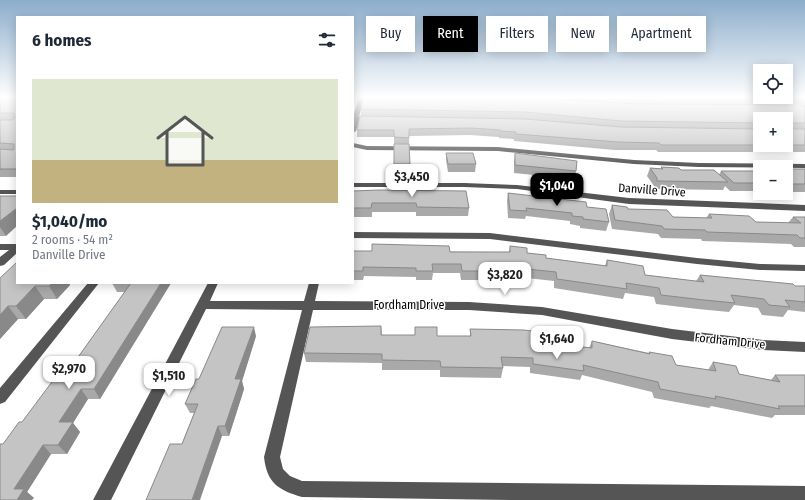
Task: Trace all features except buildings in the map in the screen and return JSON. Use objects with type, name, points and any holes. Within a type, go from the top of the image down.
[{"type":"street","points":[[354,145],[367,148],[498,149],[642,163],[805,166]]},
{"type":"street","name":"Danville Drive","points":[[354,185],[464,185],[509,187],[629,201],[688,205],[805,208]]},
{"type":"street","points":[[0,192],[16,192]]},
{"type":"street","points":[[354,235],[490,236],[690,260],[760,267],[805,268]]},
{"type":"street","points":[[0,247],[16,247]]},
{"type":"street","points":[[0,263],[16,248]]},
{"type":"street","points":[[0,398],[93,284]]},
{"type":"street","points":[[102,500],[212,284]]},
{"type":"street","points":[[314,284],[272,457],[272,468],[277,476],[288,485],[302,489],[805,494]]},
{"type":"street","name":"Fordham Drive","points":[[201,305],[469,306],[542,311],[672,334],[763,345],[805,347]]}]
